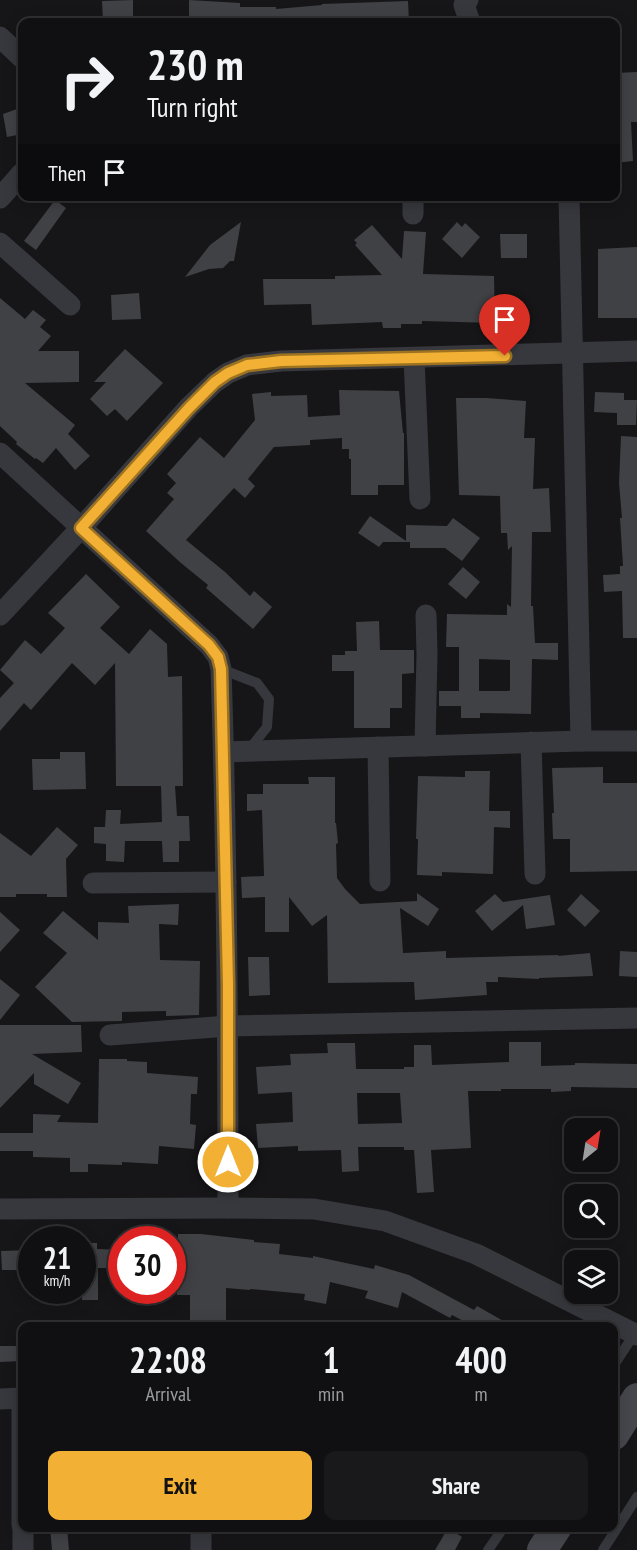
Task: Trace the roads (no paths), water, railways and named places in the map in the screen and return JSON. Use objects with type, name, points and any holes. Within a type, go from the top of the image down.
[{"type":"street","points":[[468,0],[464,5],[469,18]]},
{"type":"street","points":[[0,37],[18,54]]},
{"type":"street","points":[[0,198],[18,178]]},
{"type":"street","points":[[569,201],[580,741]]},
{"type":"street","points":[[0,243],[70,305]]},
{"type":"street","points":[[0,615],[189,408],[215,382],[228,373],[247,365],[281,361],[637,351]]},
{"type":"street","points":[[414,358],[420,499]]},
{"type":"street","points":[[0,453],[209,645],[218,657],[221,669],[224,752],[228,1208]]},
{"type":"street","points":[[425,746],[426,615]]},
{"type":"street","points":[[224,752],[531,742],[637,741]]},
{"type":"street","points":[[531,742],[535,874]]},
{"type":"street","points":[[378,747],[380,882]]},
{"type":"street","points":[[93,883],[226,882]]},
{"type":"street","points":[[110,1035],[228,1026],[637,1018]]},
{"type":"street","points":[[0,1209],[314,1209],[385,1221],[476,1254],[612,1322]]},
{"type":"street","points":[[618,1325],[636,1334]]},
{"type":"street","points":[[0,1399],[18,1398]]},
{"type":"street","points":[[618,1429],[637,1398]]},
{"type":"street","points":[[22,1532],[23,1550]]},
{"type":"street","points":[[201,1532],[201,1550]]},
{"type":"street","points":[[542,1550],[554,1532]]},
{"type":"lane","points":[[221,669],[257,683],[269,699],[267,727],[248,751]]},
{"type":"lane","points":[[618,1359],[636,1334]]},
{"type":"lane","points":[[618,1527],[637,1497]]},
{"type":"lane","points":[[488,1550],[501,1532]]},
{"type":"lane","points":[[603,1550],[615,1532]]}]
